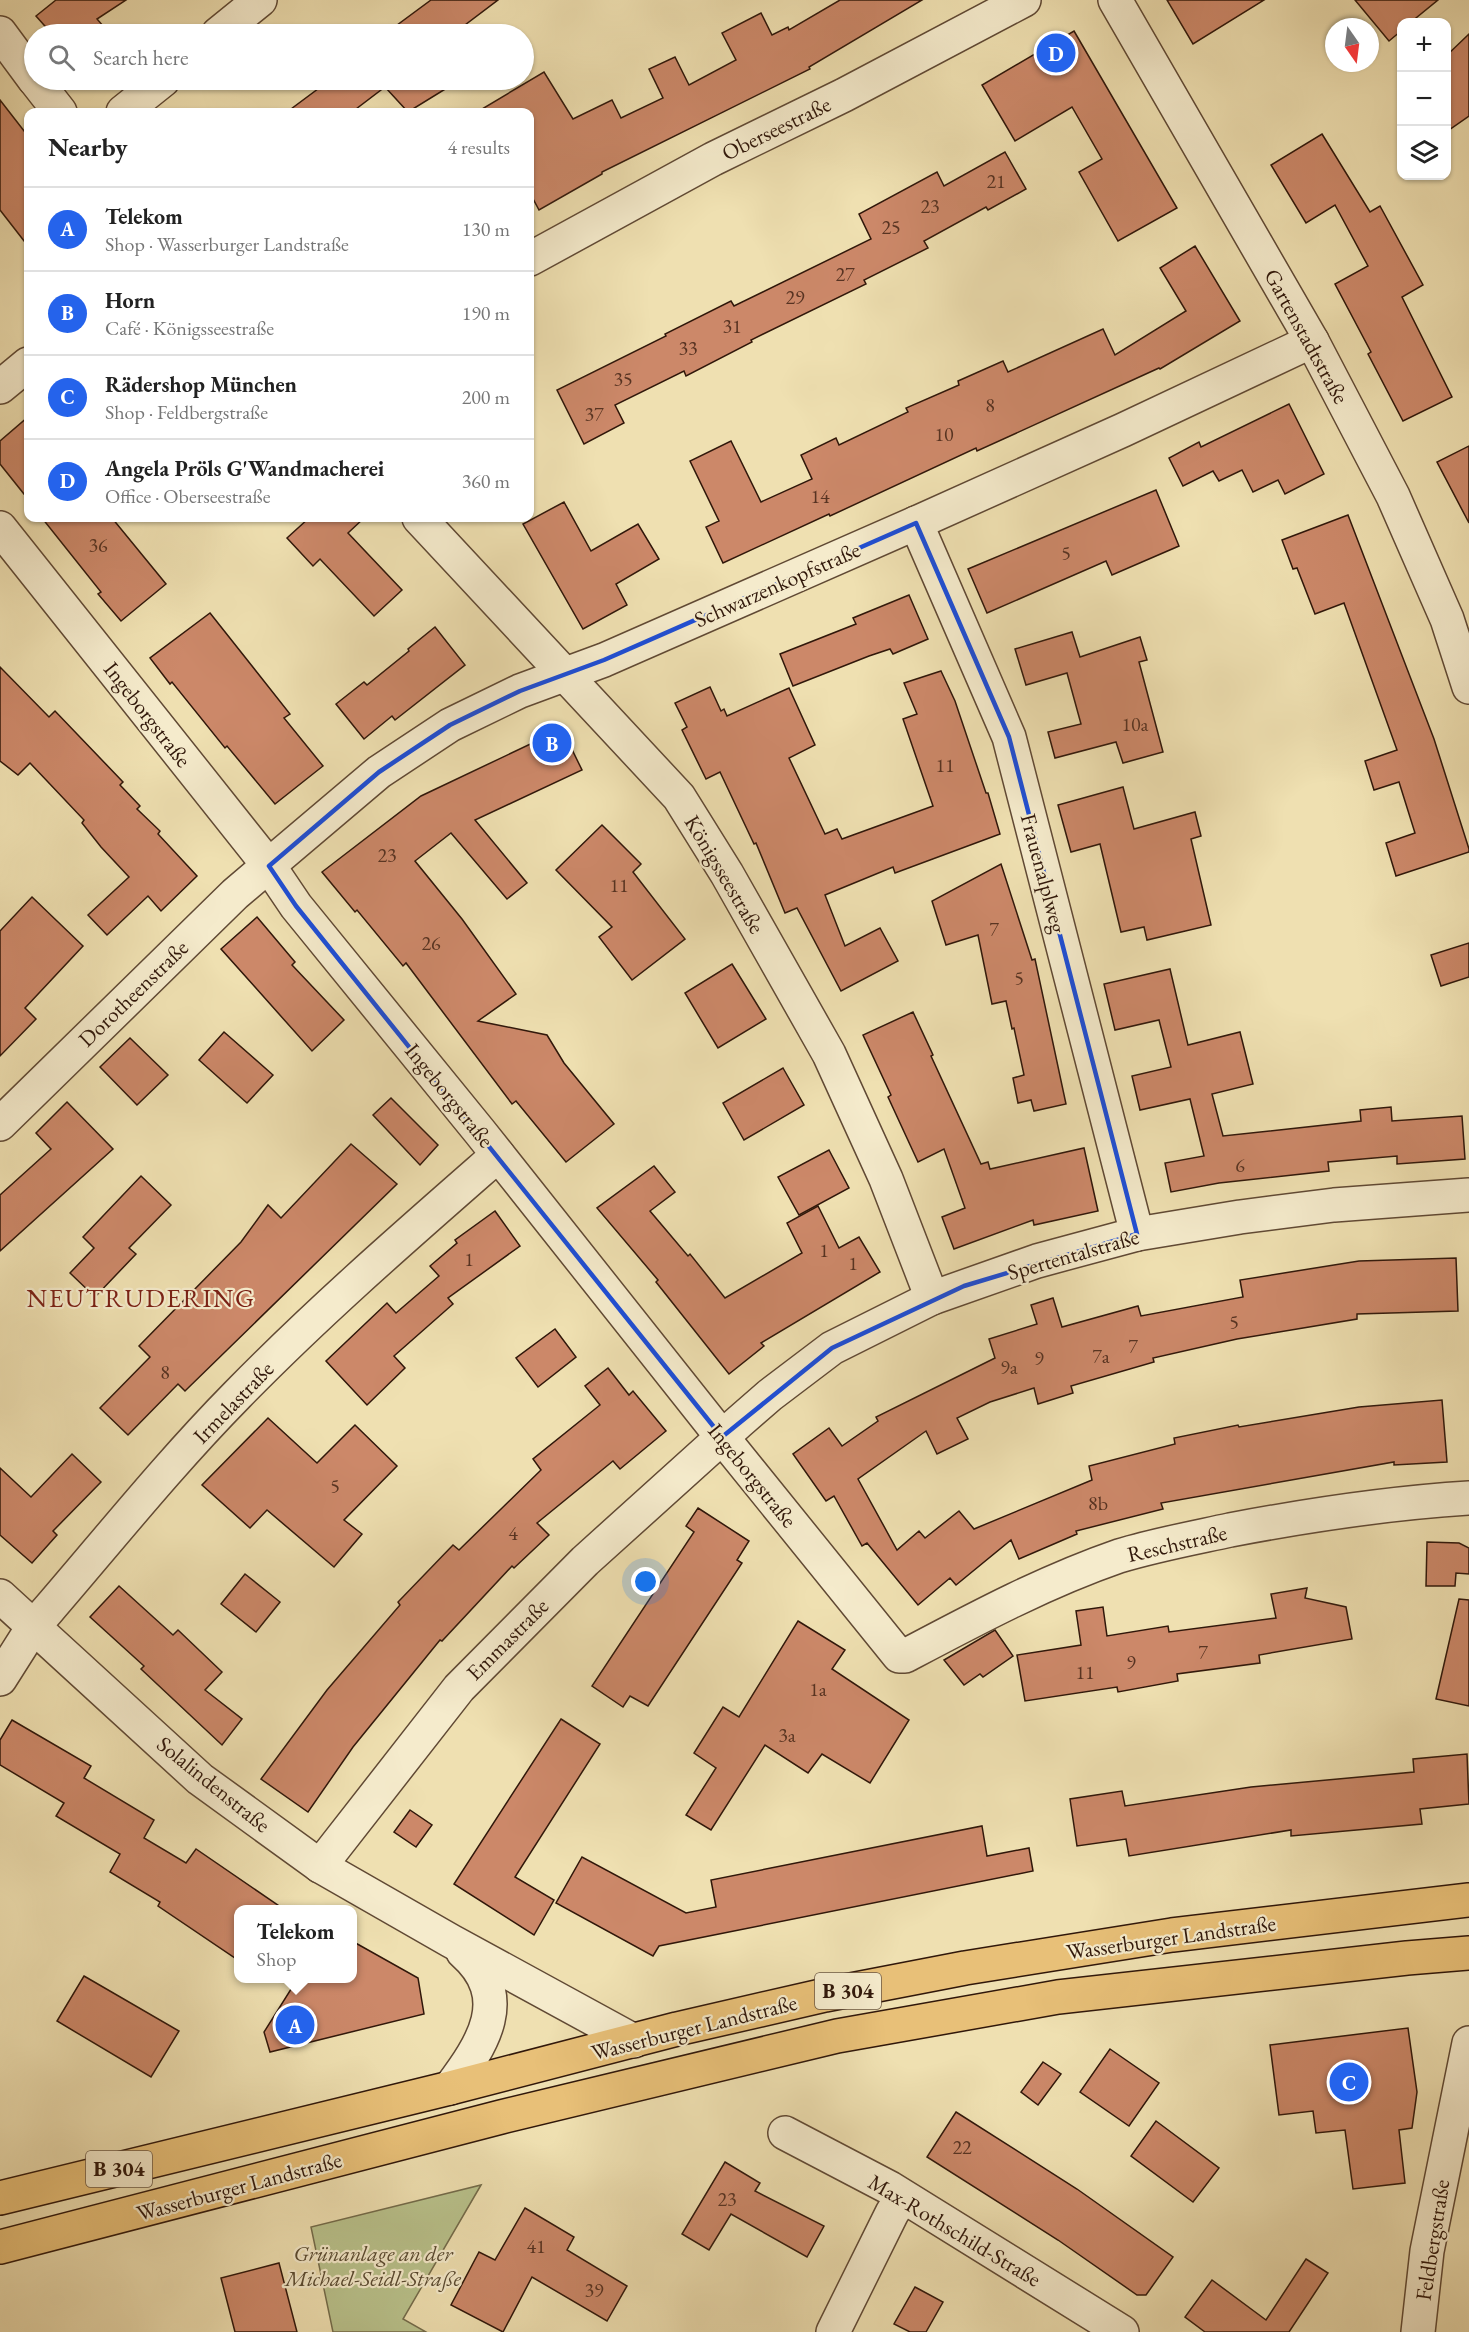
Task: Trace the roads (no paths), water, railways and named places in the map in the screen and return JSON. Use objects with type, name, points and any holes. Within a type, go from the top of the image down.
[{"type":"main road","name":"Wasserburger Landstraße","points":[[0,2198],[825,1995],[965,1968],[1172,1935],[1469,1900]]},
{"type":"main road","name":"Wasserburger Landstraße","points":[[0,2247],[501,2117],[837,2036],[1058,1997],[1327,1966],[1469,1953]]},
{"type":"street","points":[[230,24],[260,0]]},
{"type":"street","name":"Oberseestraße","points":[[534,257],[712,159],[844,94],[1024,0]]},
{"type":"street","name":"Gartenstadtstraße","points":[[1115,0],[1312,340],[1393,496],[1447,619],[1469,687]]},
{"type":"street","points":[[0,33],[24,65]]},
{"type":"street","points":[[43,90],[57,108]]},
{"type":"street","points":[[128,108],[150,90]]},
{"type":"street","name":"Schwarzenkopfstraße","points":[[269,866],[379,772],[450,725],[520,691],[604,660],[916,523],[1133,425],[1312,340]]},
{"type":"street","points":[[0,387],[24,367]]},
{"type":"street","name":"Königsseestraße","points":[[423,522],[679,797],[727,874],[829,1054],[886,1179],[932,1298]]},
{"type":"street","name":"Frauenalplweg","points":[[916,523],[1009,737],[1137,1234]]},
{"type":"street","name":"Ingeborgstraße","points":[[0,528],[269,866],[296,906],[722,1437],[899,1656],[905,1656]]},
{"type":"street","name":"Dorotheenstraße","points":[[0,1124],[235,894],[269,866]]},
{"type":"street","name":"Irmelastraße","points":[[0,1679],[33,1627],[138,1504],[236,1396],[349,1285],[498,1155]]},
{"type":"street","name":"Spertentalstraße","points":[[722,1437],[770,1395],[832,1348],[932,1298],[1037,1261],[1137,1234],[1240,1217],[1334,1204],[1469,1195]]},
{"type":"street","name":"Emmastraße","points":[[320,1866],[459,1688],[585,1561],[722,1437]]},
{"type":"street","name":"Reschstraße","points":[[905,1656],[986,1613],[1052,1582],[1121,1556],[1197,1537],[1287,1519],[1469,1498]]},
{"type":"street","name":"Solalindenstraße","points":[[0,1596],[200,1779],[320,1866],[634,2041]]},
{"type":"street","name":"Solalindenstraße","points":[[450,2088],[467,2066],[485,2034],[490,2004],[489,1985],[473,1961],[451,1941]]},
{"type":"street","name":"Feldbergstraße","points":[[1418,2332],[1427,2250],[1469,2043]]},
{"type":"street","name":"Max-Rothschild-Straße","points":[[785,2133],[902,2197],[1122,2332]]},
{"type":"street","points":[[833,2332],[892,2212],[902,2197]]},
{"type":"place","name":"Angela Pröls G'Wandmacherei","points":[[1056,53]]},
{"type":"place","name":"Horn","points":[[552,743]]},
{"type":"place","name":"Telekom","points":[[295,2025]]},
{"type":"place","name":"Rädershop München","points":[[1349,2082]]},
{"type":"district","name":"NEUTRUDERING","points":[[141,1298]]},
{"type":"park label","name":"Grünanlage an der Michael-Seidl-Straße","points":[[373,2266]]}]
